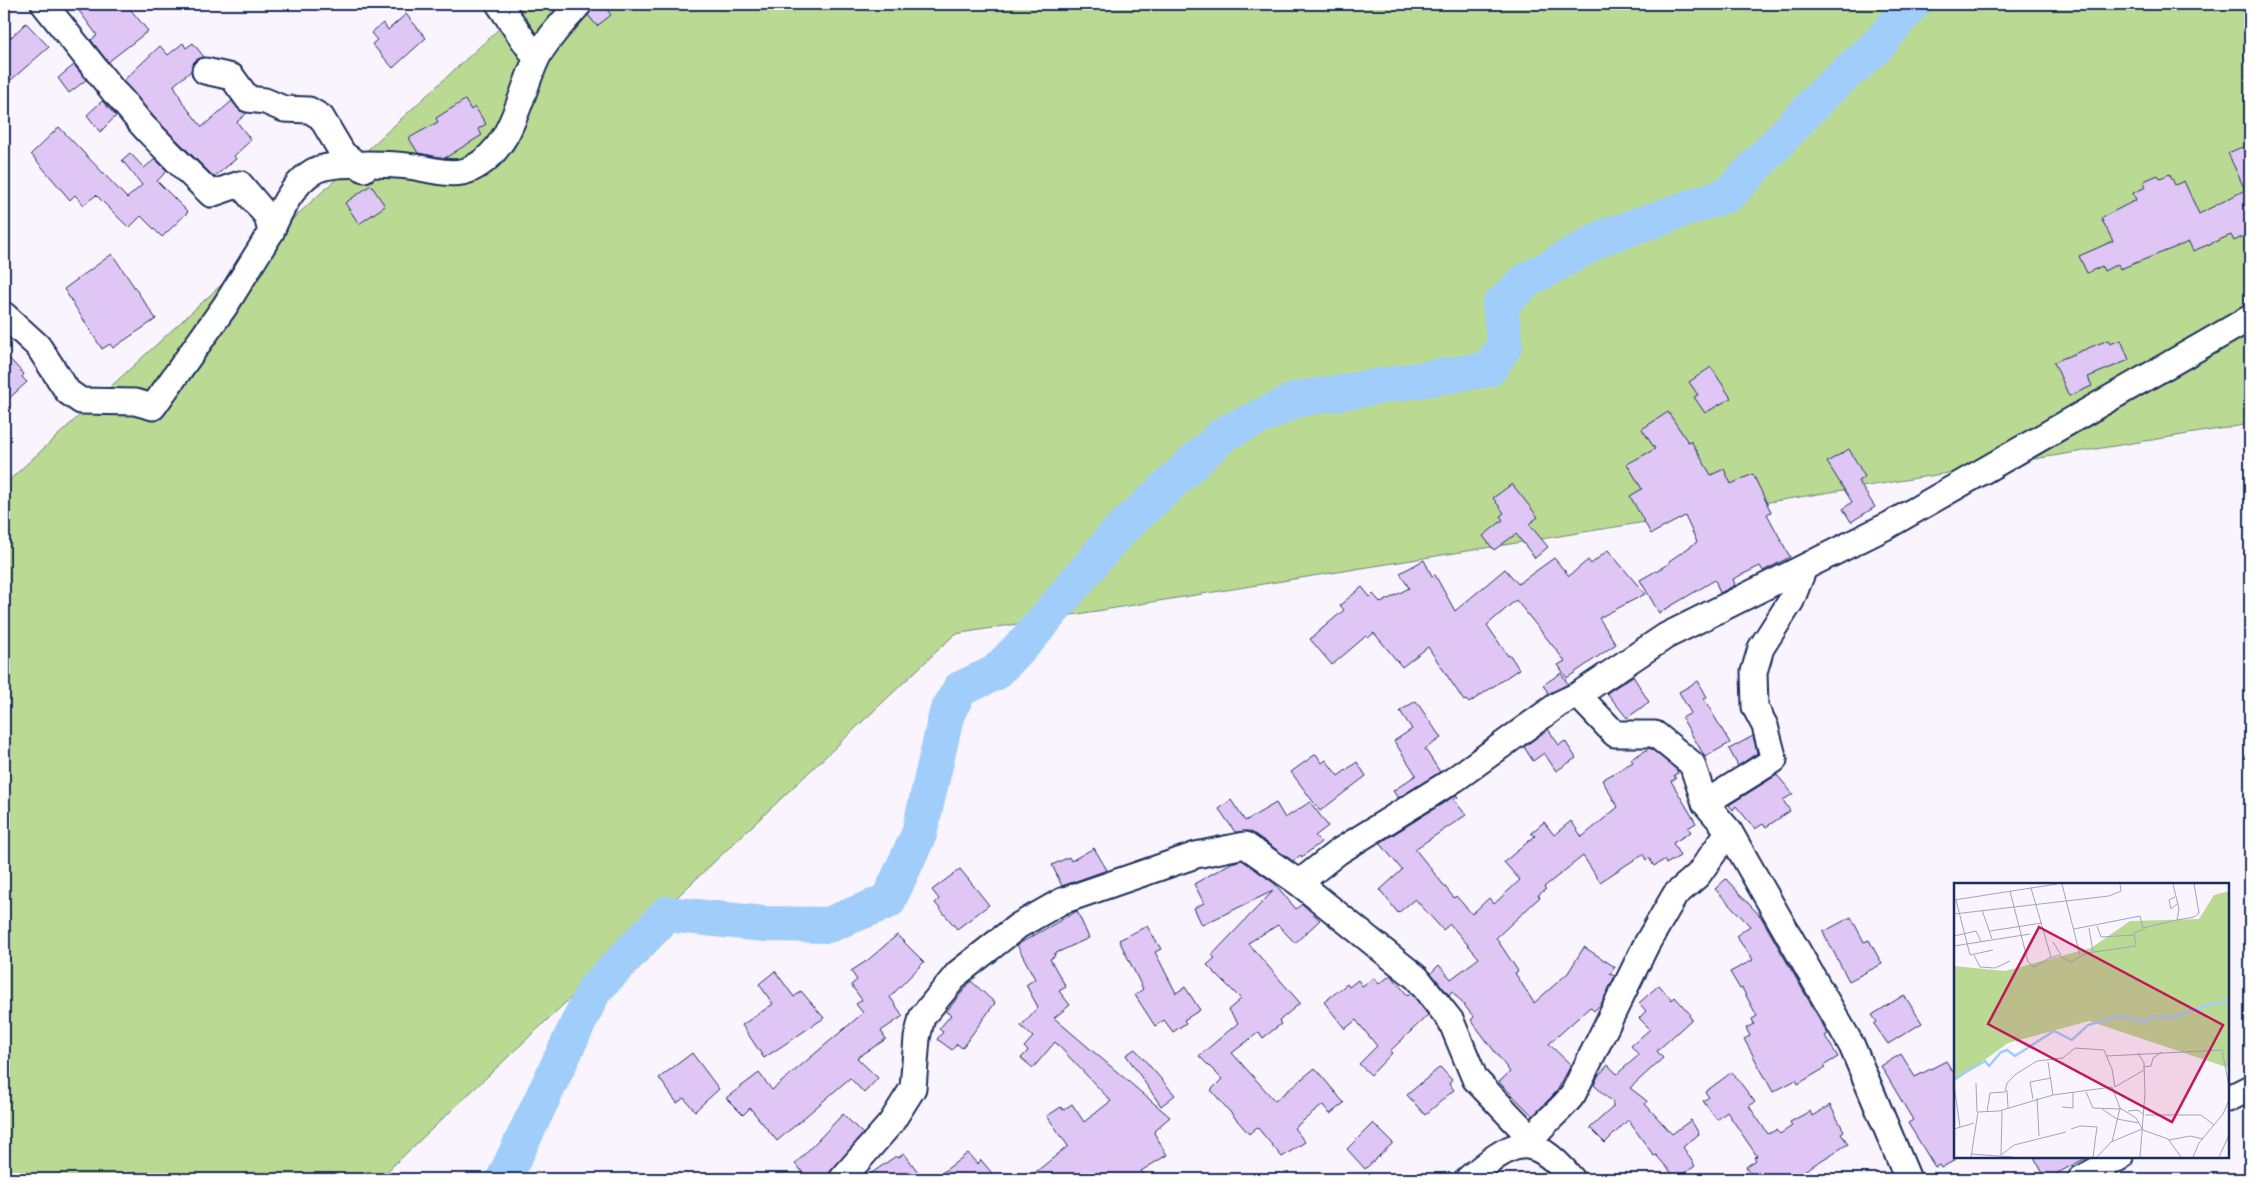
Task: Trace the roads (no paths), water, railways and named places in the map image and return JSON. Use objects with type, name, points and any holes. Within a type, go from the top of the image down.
[{"type":"street","points":[[44,4],[145,128],[211,194],[240,184],[267,216],[271,232]]},
{"type":"street","points":[[499,4],[536,58]]},
{"type":"street","points":[[4,315],[38,346],[68,392],[81,401],[134,402],[153,407],[224,306],[271,232],[282,208],[312,172],[319,168],[359,165],[458,172],[474,167],[505,137],[536,58],[578,4]]},
{"type":"street","points":[[205,71],[232,77],[248,99],[265,101],[284,109],[308,110],[320,118],[343,154],[359,165]]},
{"type":"street","points":[[1300,883],[1338,852],[1455,779],[1559,704],[1578,695],[1666,636],[1889,524],[2250,318]]},
{"type":"street","points":[[1705,803],[1774,760],[1765,726],[1755,706],[1754,666],[1761,648],[1791,601],[1804,568]]},
{"type":"street","points":[[1578,695],[1615,734],[1655,734],[1692,764],[1705,803],[1729,831],[1852,1046],[1908,1179]]},
{"type":"street","points":[[1468,1179],[1508,1148],[1531,1142],[1567,1104],[1646,944],[1675,895],[1698,875],[1729,831]]},
{"type":"street","points":[[842,1179],[891,1123],[913,1088],[917,1038],[922,1017],[958,973],[1018,926],[1062,902],[1196,855],[1245,845],[1300,883],[1417,978],[1452,1021],[1474,1079],[1531,1142],[1572,1179]]},
{"type":"street","points":[[2229,1098],[2250,1088]]},
{"type":"street","points":[[2081,1179],[2118,1158]]},
{"type":"waterway","points":[[504,1179],[594,990],[667,914],[764,924],[828,925],[888,901],[919,834],[947,713],[960,689],[995,673],[1030,637],[1116,534],[1225,433],[1298,399],[1489,369],[1505,345],[1500,305],[1527,280],[1604,237],[1729,194],[1825,92],[1876,47],[1912,4]]}]
